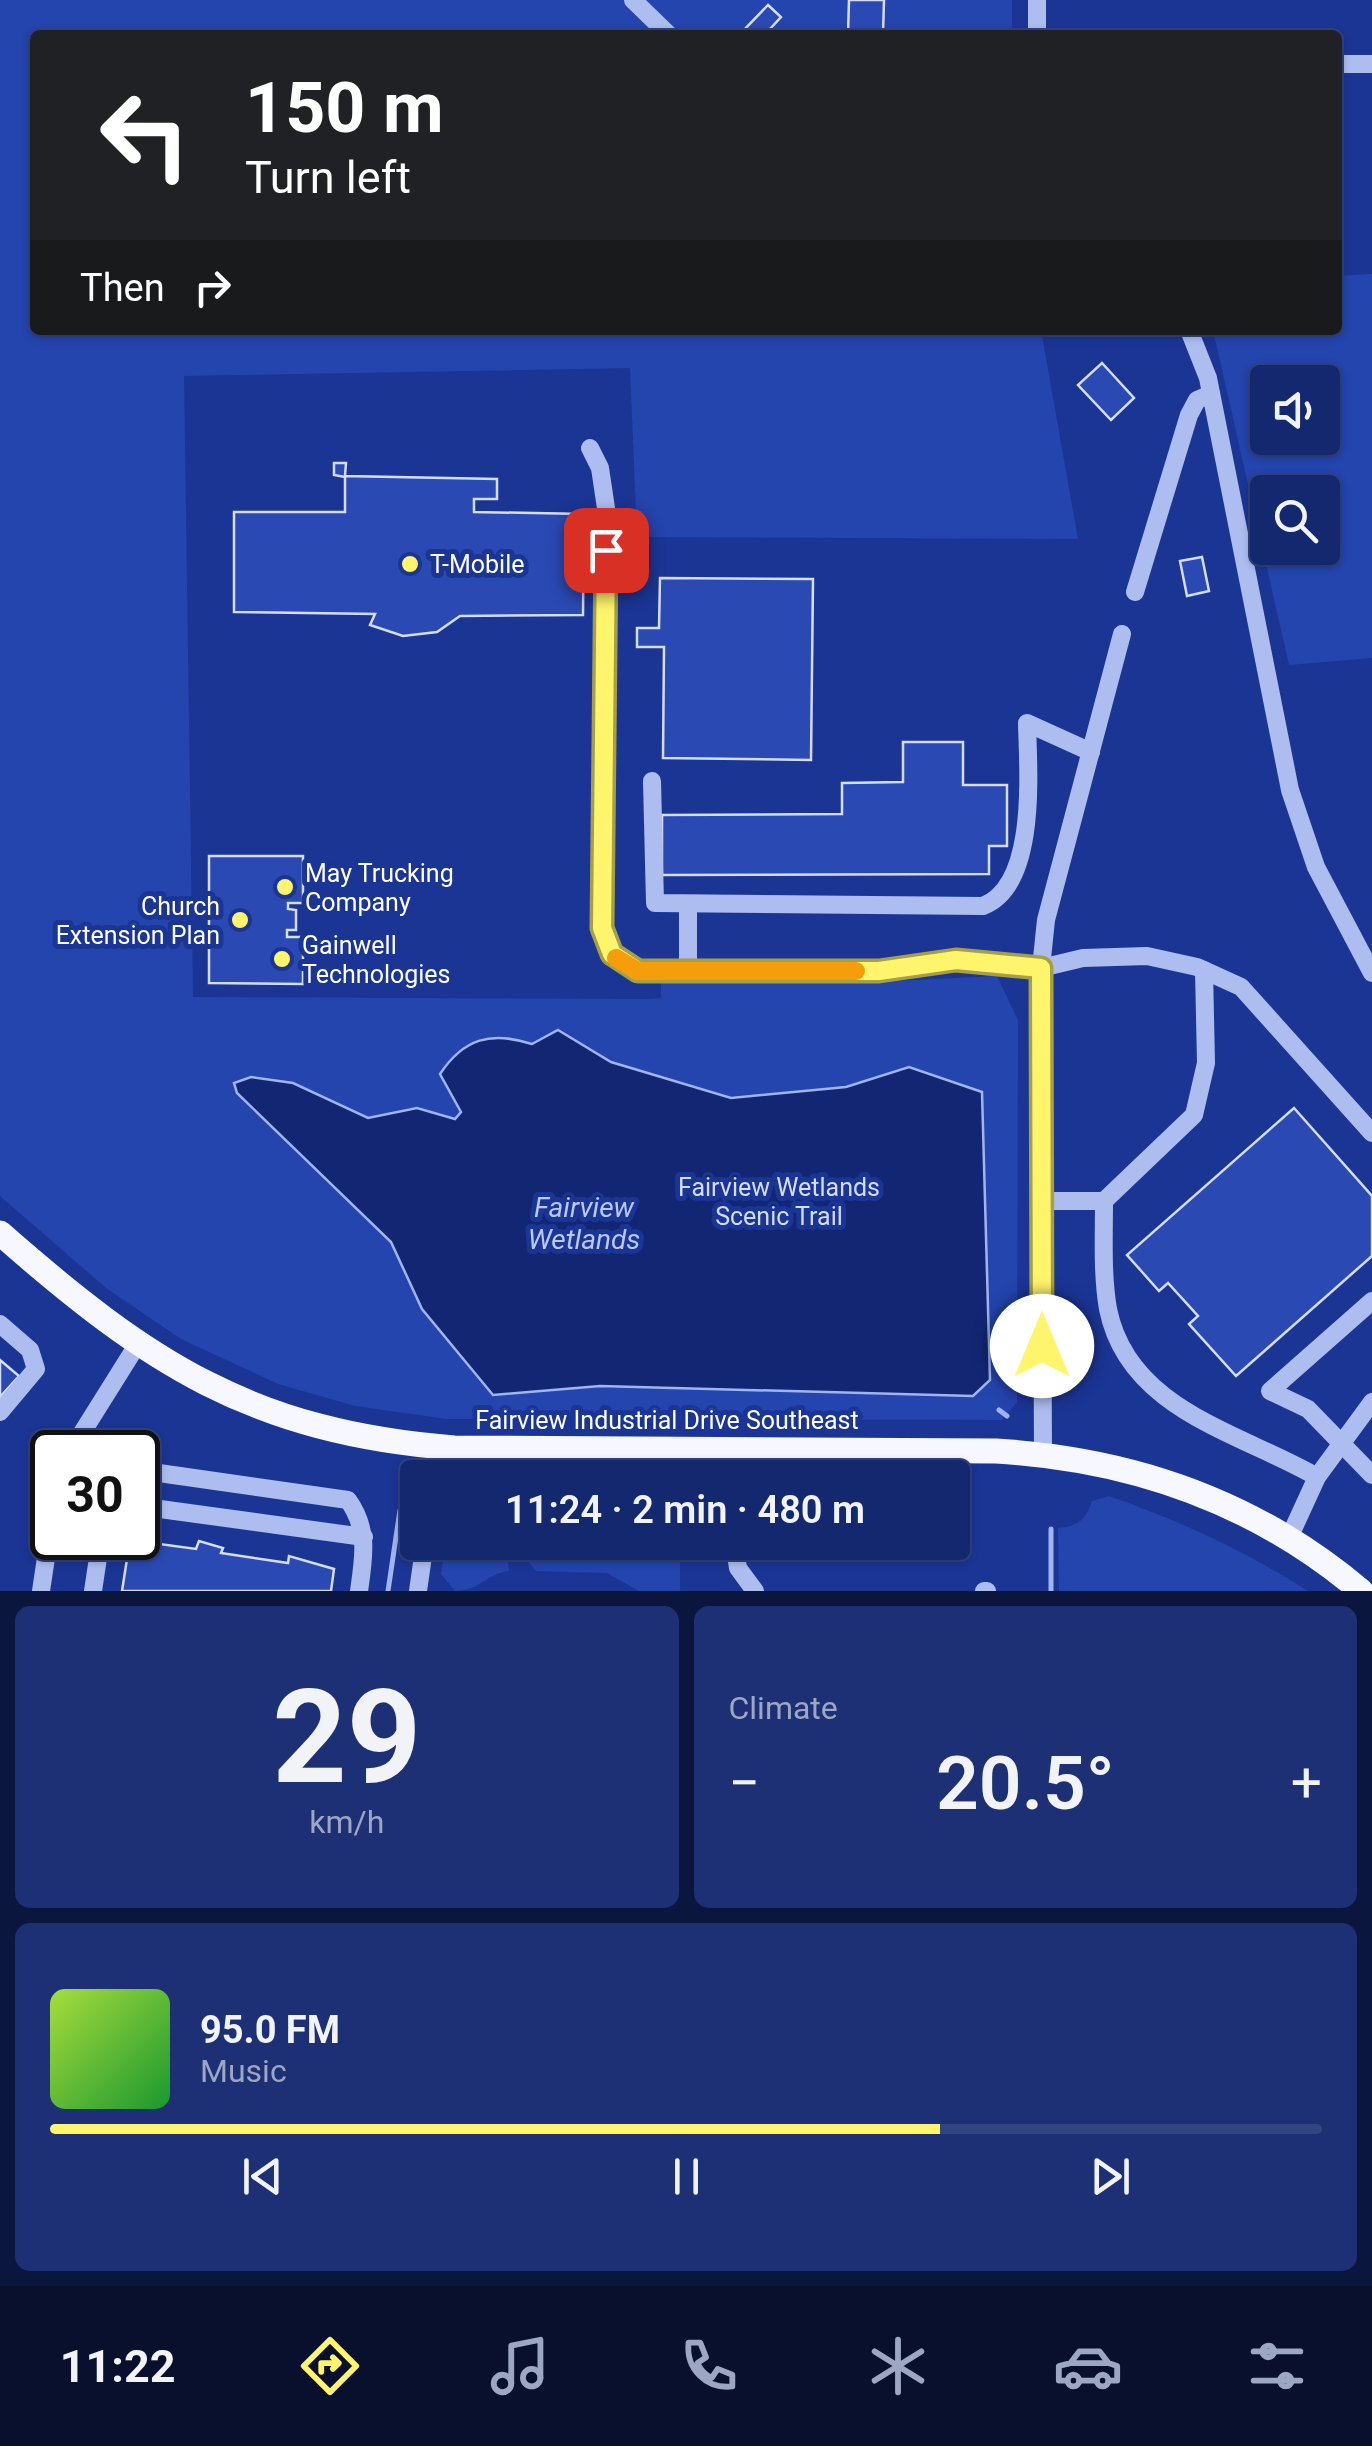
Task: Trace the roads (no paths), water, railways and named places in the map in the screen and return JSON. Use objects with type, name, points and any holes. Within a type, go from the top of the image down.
[{"type":"main road","name":"Fairview Industrial Drive Southeast","points":[[0,1232],[90,1312],[136,1345],[212,1388],[279,1416],[384,1442],[439,1447],[1043,1454],[1163,1478],[1233,1507],[1289,1538],[1361,1591]]},
{"type":"street","points":[[633,0],[664,30]]},
{"type":"street","points":[[1037,0],[1037,30]]},
{"type":"street","points":[[1342,64],[1372,64]]},
{"type":"street","points":[[1192,335],[1212,394],[1290,790],[1316,868],[1372,973]]},
{"type":"street","points":[[1135,592],[1189,415],[1198,400],[1212,394]]},
{"type":"street","points":[[590,448],[600,468],[606,515],[602,928],[612,954],[623,964],[638,971],[879,971],[956,960],[1041,968],[1084,958],[1147,956],[1204,970],[1241,987],[1372,1133]]},
{"type":"street","points":[[1043,1454],[1041,968],[1046,920],[1122,634]]},
{"type":"street","points":[[652,781],[651,894],[655,903],[983,906],[996,901],[1007,888],[1026,831],[1030,804],[1027,723],[1091,752]]},
{"type":"street","points":[[688,906],[688,971]]},
{"type":"street","points":[[1042,1201],[1104,1201],[1194,1115],[1206,1063],[1204,970]]},
{"type":"street","points":[[1104,1201],[1109,1311],[1117,1340],[1132,1365],[1154,1390],[1185,1412],[1317,1477]]},
{"type":"street","points":[[1372,1301],[1270,1391],[1308,1409],[1372,1475]]},
{"type":"street","points":[[0,1324],[30,1350],[36,1369],[0,1412]]},
{"type":"street","points":[[84,1430],[136,1345]]},
{"type":"street","points":[[1289,1538],[1317,1477],[1372,1402]]},
{"type":"street","points":[[437,1460],[439,1447]]},
{"type":"street","points":[[724,1450],[725,1460]]},
{"type":"street","points":[[160,1473],[348,1500],[364,1537],[359,1591]]},
{"type":"street","points":[[160,1509],[364,1537]]},
{"type":"street","points":[[42,1591],[46,1560]]},
{"type":"street","points":[[92,1591],[97,1560]]},
{"type":"street","points":[[418,1591],[422,1560]]},
{"type":"street","points":[[737,1560],[755,1591]]},
{"type":"water","name":"Fairview Wetlands","points":[[558,1030],[611,1062],[731,1098],[846,1087],[909,1067],[982,1092],[990,1380],[973,1396],[600,1386],[493,1395],[422,1309],[391,1242],[237,1093],[234,1083],[251,1077],[293,1083],[368,1118],[417,1108],[455,1119],[461,1112],[440,1074],[459,1052],[491,1038],[532,1044]]},
{"type":"waterway","points":[[999,1410],[1007,1416]]},
{"type":"waterway","points":[[388,1591],[400,1510]]},
{"type":"waterway","points":[[1051,1529],[1051,1591]]},
{"type":"place","name":"T-Mobile","points":[[410,564]]},
{"type":"place","name":"May Trucking Company","points":[[285,887]]},
{"type":"place","name":"Church Extension Plan","points":[[240,920]]},
{"type":"place","name":"Gainwell Technologies","points":[[282,959]]},
{"type":"park label","name":"Fairview Wetlands Scenic Trail","points":[[779,1202]]}]
